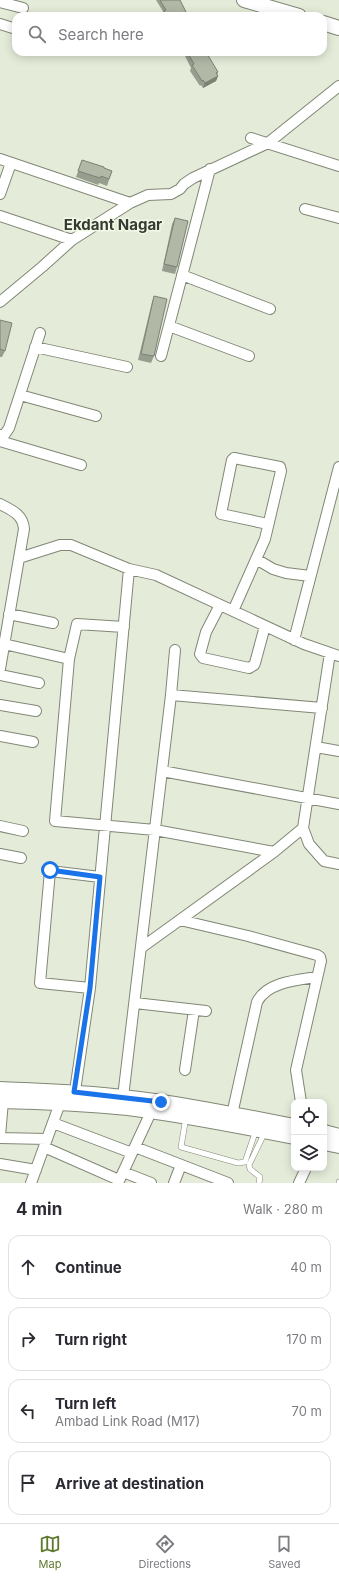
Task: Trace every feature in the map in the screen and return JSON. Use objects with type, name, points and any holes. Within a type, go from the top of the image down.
[{"type":"main road","points":[[244,0],[285,12]]},
{"type":"main road","points":[[327,24],[339,28]]},
{"type":"main road","points":[[1,1097],[123,1097],[231,1119],[261,1130],[291,1136]]},
{"type":"main road","points":[[67,1098],[186,1117],[231,1119],[291,1126]]},
{"type":"main road","points":[[327,1133],[339,1136]]},
{"type":"main road","points":[[327,1144],[339,1146]]},
{"type":"street","points":[[0,2],[23,8]]},
{"type":"street","points":[[0,24],[12,28]]},
{"type":"street","points":[[0,302],[72,240],[130,203],[148,195],[171,194],[176,192],[188,180],[268,143],[339,86]]},
{"type":"street","points":[[251,138],[339,166]]},
{"type":"street","points":[[0,160],[130,203]]},
{"type":"street","points":[[0,194],[10,163]]},
{"type":"street","points":[[161,356],[210,169]]},
{"type":"street","points":[[305,209],[339,218]]},
{"type":"street","points":[[0,216],[72,240]]},
{"type":"street","points":[[182,275],[270,309]]},
{"type":"street","points":[[169,326],[248,356]]},
{"type":"street","points":[[0,435],[7,432],[40,333]]},
{"type":"street","points":[[35,347],[127,367]]},
{"type":"street","points":[[20,395],[96,416]]},
{"type":"street","points":[[0,441],[81,465]]},
{"type":"street","points":[[233,611],[264,539],[268,524],[280,469],[280,467],[234,458],[232,460],[221,514],[268,524]]},
{"type":"street","points":[[294,640],[339,467]]},
{"type":"street","points":[[0,504],[18,515],[23,521],[24,529],[0,669]]},
{"type":"street","points":[[19,558],[65,545],[75,547],[129,569],[156,575],[294,640],[335,654],[322,708],[303,828],[309,844],[324,861],[339,864]]},
{"type":"street","points":[[256,559],[273,569],[286,573],[310,576]]},
{"type":"street","points":[[31,1183],[53,1123],[67,1098],[90,988],[129,569]]},
{"type":"street","points":[[220,605],[204,636],[200,654],[203,658],[249,668],[252,667],[255,663],[265,626]]},
{"type":"street","points":[[9,614],[53,623]]},
{"type":"street","points":[[124,627],[77,624],[69,659],[55,821],[155,830],[274,852]]},
{"type":"street","points":[[4,644],[69,659]]},
{"type":"street","points":[[123,1097],[171,695],[175,650]]},
{"type":"street","points":[[0,675],[40,683]]},
{"type":"street","points":[[171,695],[322,708]]},
{"type":"street","points":[[0,705],[36,711]]},
{"type":"street","points":[[0,736],[33,742]]},
{"type":"street","points":[[316,747],[339,751]]},
{"type":"street","points":[[162,771],[339,804]]},
{"type":"street","points":[[0,826],[23,831]]},
{"type":"street","points":[[141,948],[274,852],[303,828]]},
{"type":"street","points":[[0,854],[21,858]]},
{"type":"street","points":[[90,988],[40,984],[50,870],[100,877]]},
{"type":"street","points":[[180,920],[248,936],[320,957],[321,961],[296,1070],[300,1099]]},
{"type":"street","points":[[231,1119],[257,1002],[260,996],[269,989],[287,982],[317,977]]},
{"type":"street","points":[[135,1003],[206,1011]]},
{"type":"street","points":[[185,1070],[194,1010]]},
{"type":"street","points":[[1,1097],[0,1137],[46,1143],[120,1178],[151,1183]]},
{"type":"street","points":[[120,1178],[151,1112]]},
{"type":"street","points":[[53,1123],[181,1165],[214,1180],[228,1183]]},
{"type":"street","points":[[0,1164],[36,1170]]},
{"type":"street","points":[[174,1183],[181,1165]]},
{"type":"street","points":[[299,1183],[305,1171]]},
{"type":"lane","points":[[186,1117],[181,1147],[238,1163],[245,1162],[261,1130]]},
{"type":"lane","points":[[259,1183],[260,1177],[250,1169],[249,1165],[261,1130]]},
{"type":"building","points":[[160,0],[180,0],[186,12],[165,12],[166,10]]},
{"type":"building","points":[[189,56],[208,56],[218,72],[216,73],[218,76],[205,83],[203,80],[202,81],[192,65],[194,64]]},
{"type":"building","points":[[82,160],[112,171],[109,179],[101,176],[100,178],[78,171]]},
{"type":"building","points":[[175,218],[188,221],[177,267],[164,264]]},
{"type":"building","points":[[154,296],[167,299],[154,356],[141,354]]},
{"type":"building","points":[[0,320],[12,323],[5,351],[0,349]]},
{"type":"district","name":"Ekdant Nagar","points":[[113,224]]},
{"type":"route","points":[[50,870],[100,877],[90,988],[74,1092],[161,1102]]}]
